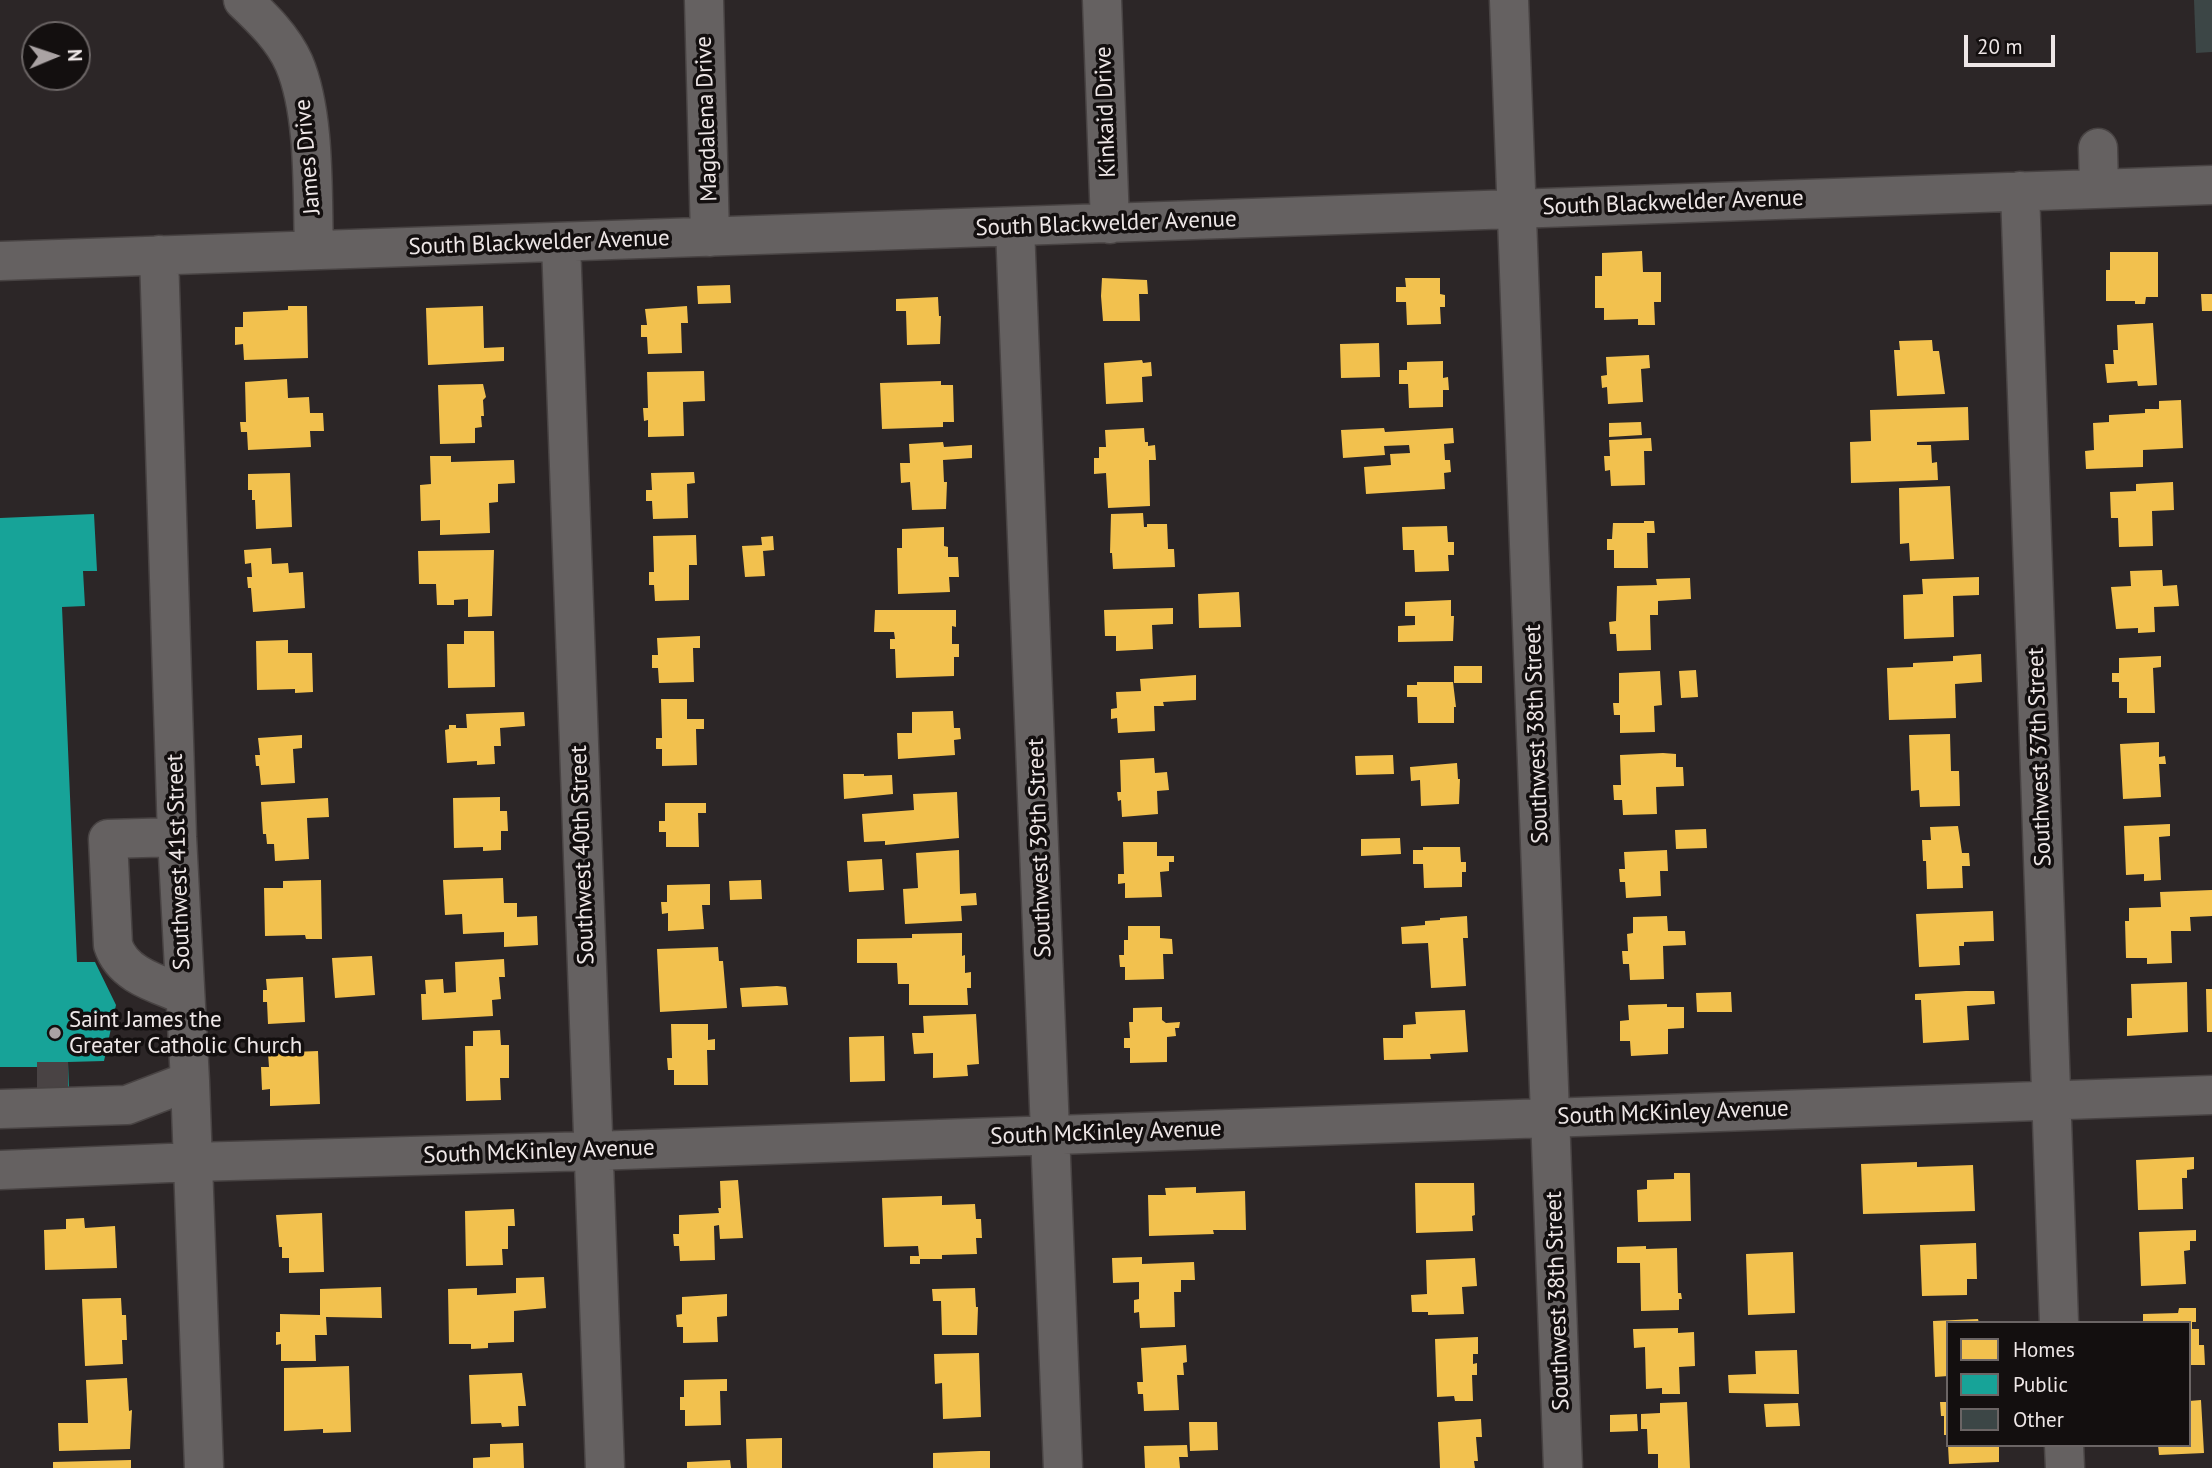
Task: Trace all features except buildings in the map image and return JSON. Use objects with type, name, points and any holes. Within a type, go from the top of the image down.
[{"type":"street","name":"James Drive","points":[[243,0],[282,43],[293,62],[302,89],[309,136],[314,250]]},
{"type":"street","name":"Magdalena Drive","points":[[704,0],[710,237]]},
{"type":"street","name":"Kinkaid Drive","points":[[1102,0],[1110,224]]},
{"type":"street","name":"Southwest 38th Street","points":[[1509,0],[1563,1468]]},
{"type":"street","points":[[2098,148],[2099,188]]},
{"type":"street","name":"South Blackwelder Avenue","points":[[0,261],[2212,185]]},
{"type":"street","name":"Southwest 37th Street","points":[[2020,191],[2059,1321]]},
{"type":"street","name":"Southwest 39th Street","points":[[1015,227],[1063,1468]]},
{"type":"street","name":"Southwest 40th Street","points":[[561,243],[605,1468]]},
{"type":"street","name":"Southwest 41st Street","points":[[159,255],[177,837],[185,995],[174,1087],[192,1162],[204,1468]]},
{"type":"street","points":[[177,837],[108,839],[113,945],[117,956],[135,974],[185,995]]},
{"type":"street","points":[[0,1102],[22,1085],[53,1081],[121,1079],[174,1087]]},
{"type":"street","points":[[0,1109],[127,1105],[174,1087]]},
{"type":"street","name":"South McKinley Avenue","points":[[0,1170],[2212,1095]]},
{"type":"street","points":[[2064,1447],[2064,1468]]},
{"type":"tunnel","points":[[37,1081],[68,1081]]},
{"type":"place","name":"Saint James the Greater Catholic Church","points":[[55,1033]]}]
